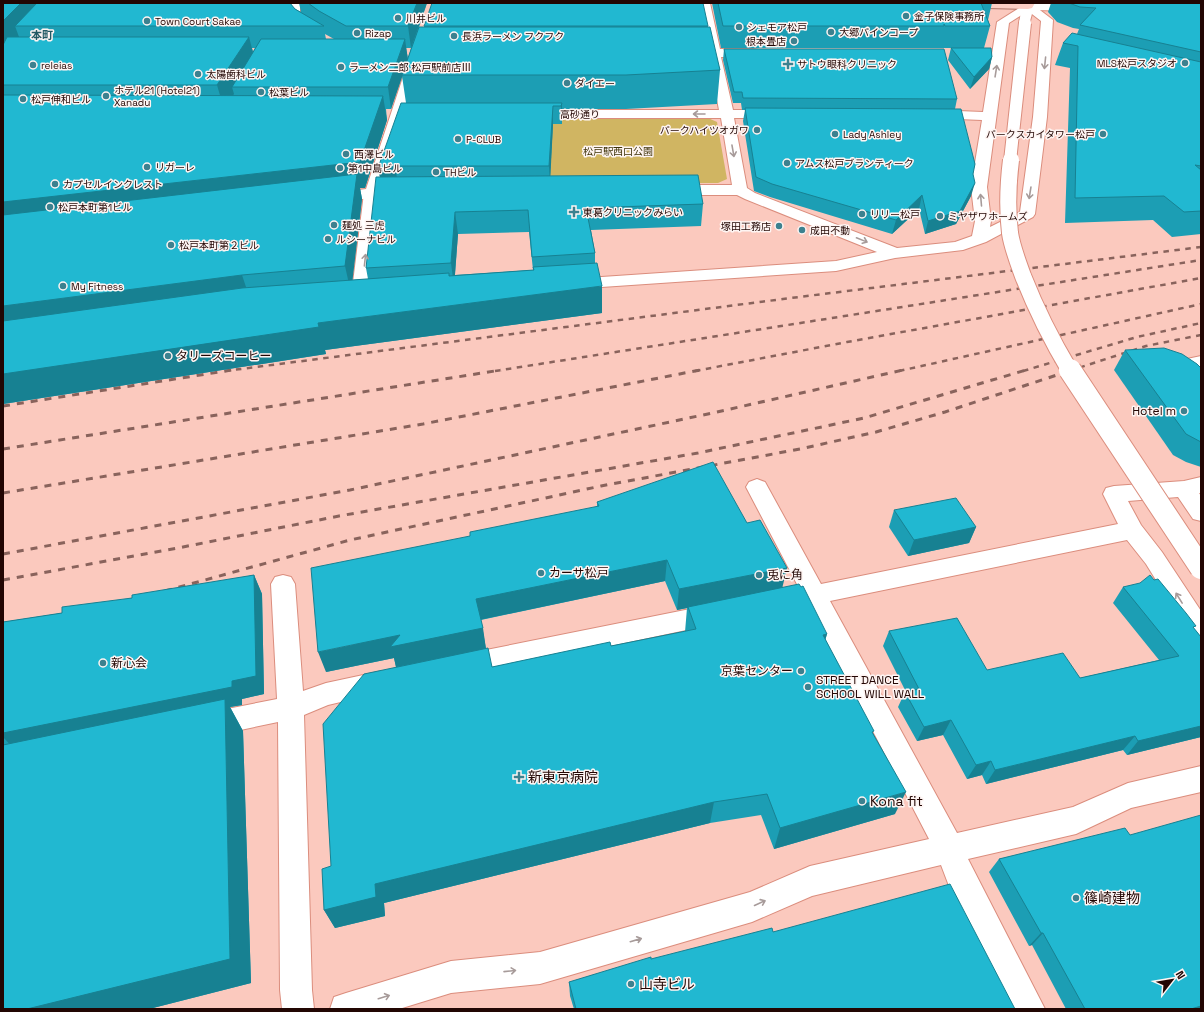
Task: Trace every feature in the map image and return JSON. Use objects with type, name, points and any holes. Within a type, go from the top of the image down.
[{"type":"main road","points":[[905,3],[1028,4]]},
{"type":"street","points":[[297,3],[294,8],[294,16],[319,36]]},
{"type":"street","points":[[704,3],[727,114],[740,190]]},
{"type":"street","points":[[1028,4],[1009,174],[1008,203],[1010,234],[1032,298],[1055,346],[1079,386],[1201,568]]},
{"type":"street","points":[[557,285],[828,266],[862,261],[895,253],[957,247],[980,239],[1027,214],[1034,172],[1050,45],[1047,20],[1028,4]]},
{"type":"street","points":[[980,239],[982,221],[979,187],[989,116],[993,54],[1003,22],[1028,4],[1092,8]]},
{"type":"street","points":[[360,299],[372,193],[404,114],[417,53]]},
{"type":"street","points":[[674,53],[768,53]]},
{"type":"street","points":[[384,114],[404,114]]},
{"type":"street","name":"高砂通り","points":[[522,114],[789,114]]},
{"type":"street","points":[[921,114],[989,116]]},
{"type":"street","points":[[660,190],[740,190],[750,196],[895,253]]},
{"type":"street","points":[[321,198],[414,191]]},
{"type":"street","points":[[1201,362],[1180,366],[1201,388]]},
{"type":"street","points":[[757,487],[949,848],[960,875],[1029,1009]]},
{"type":"street","points":[[1201,513],[1192,487],[1114,494],[1132,530],[1154,558],[1201,631]]},
{"type":"street","points":[[436,671],[1132,530]]},
{"type":"street","points":[[283,584],[291,708],[296,982],[298,1009]]},
{"type":"street","points":[[182,731],[291,708],[326,694],[404,678]]},
{"type":"street","points":[[346,1009],[451,977],[540,968],[752,907],[810,881],[1076,820],[1128,796],[1201,779]]},
{"type":"green space","name":"松戸駅西口公園","points":[[519,118],[708,118],[717,122],[727,179],[718,183],[509,184]]},
{"type":"building","points":[[3,3],[21,3],[3,21]]},
{"type":"building","points":[[37,3],[290,3],[295,9],[324,26],[15,26]]},
{"type":"building","points":[[308,3],[417,3],[408,26],[346,26]]},
{"type":"building","points":[[432,3],[703,3],[708,26],[424,26]]},
{"type":"building","points":[[718,3],[981,3],[990,26],[945,26],[944,24],[944,26],[723,26]]},
{"type":"building","points":[[1069,3],[1201,3],[1201,52],[1080,25],[1096,8],[1080,7]]},
{"type":"building","points":[[419,27],[710,27],[720,70],[626,75],[402,75]]},
{"type":"building","points":[[1072,33],[1201,62],[1201,166],[1195,165],[1201,170],[1201,211],[1184,212],[1164,196],[1075,198],[1078,46],[1063,43]]},
{"type":"building","points":[[7,37],[249,37],[217,85],[3,85],[3,45]]},
{"type":"building","points":[[261,39],[405,39],[388,87],[232,87]]},
{"type":"building","points":[[951,48],[991,48],[992,57],[974,77]]},
{"type":"building","points":[[724,49],[944,49],[957,99],[743,98],[742,92],[734,92]]},
{"type":"building","points":[[3,95],[383,96],[360,162],[3,202]]},
{"type":"building","points":[[401,103],[562,103],[561,106],[553,106],[549,166],[395,166],[378,168]]},
{"type":"building","points":[[745,108],[961,109],[975,164],[973,174],[975,183],[960,211],[928,221],[922,195],[896,220],[772,184],[756,177]]},
{"type":"building","points":[[357,174],[345,266],[242,275],[3,306],[3,215]]},
{"type":"building","points":[[698,175],[703,204],[586,208],[595,253],[532,257],[528,210],[455,212],[451,263],[366,268],[376,177]]},
{"type":"building","points":[[597,263],[602,286],[318,323],[319,327],[3,374],[3,321],[242,288],[449,273],[449,276],[534,270],[533,267]]},
{"type":"building","points":[[1164,348],[1182,354],[1201,368],[1201,442],[1186,434],[1125,350]]},
{"type":"building","points":[[713,462],[747,523],[760,520],[787,568],[679,589],[667,560],[476,599],[483,628],[390,647],[400,635],[318,652],[311,568],[470,536],[470,532],[599,506],[597,502]]},
{"type":"building","points":[[956,498],[976,527],[914,540],[894,510]]},
{"type":"building","points":[[254,575],[256,676],[232,681],[232,687],[3,733],[3,622],[62,613],[62,607],[132,598],[132,595]]},
{"type":"building","points":[[1150,575],[1154,580],[1158,579],[1186,613],[1196,626],[1193,627],[1201,637],[1201,726],[1138,741],[1135,736],[995,770],[991,761],[976,765],[951,720],[924,727],[905,692],[919,689],[889,631],[957,618],[987,670],[1063,653],[1080,678],[1179,656],[1123,587],[1140,583]]},
{"type":"building","points":[[799,584],[801,587],[803,586],[827,634],[823,635],[874,731],[872,732],[906,792],[780,828],[767,794],[714,802],[375,884],[376,897],[324,910],[322,869],[331,866],[323,724],[364,674],[488,648],[492,667],[610,642],[611,646],[696,629],[688,607]]},
{"type":"building","points":[[225,699],[230,959],[27,1009],[3,1009],[3,745]]},
{"type":"building","points":[[1201,815],[1201,1006],[1191,1009],[1085,1009],[1043,933],[1041,933],[999,859],[1125,828],[1130,835]]},
{"type":"building","points":[[950,884],[1015,1009],[576,1009],[569,982],[651,957],[651,959],[772,928],[773,932]]},
{"type":"railway","points":[[229,371],[1201,247]]},
{"type":"railway","points":[[495,371],[1201,260]]},
{"type":"railway","points":[[695,371],[1201,278]]},
{"type":"railway","points":[[899,371],[1201,304]]},
{"type":"railway","points":[[1023,371],[1137,337],[1201,323]]},
{"type":"railway","points":[[1069,371],[1146,346],[1201,335]]},
{"type":"railway","points":[[3,449],[501,370]]},
{"type":"railway","points":[[3,493],[423,424],[700,370]]},
{"type":"railway","points":[[3,554],[350,490],[717,412],[903,370]]},
{"type":"railway","points":[[3,580],[183,547],[339,516],[698,453],[864,418],[1026,370]]},
{"type":"railway","points":[[165,591],[350,540],[601,486],[800,449],[876,432],[945,412],[1072,370]]},
{"type":"railway","points":[[3,406],[229,371]]},
{"type":"place","name":"金子保険事務所","points":[[906,16]]},
{"type":"place","name":"川井ビル","points":[[398,18]]},
{"type":"place","name":"Town Court Sakae","points":[[147,21]]},
{"type":"place","name":"シェモア松戸","points":[[739,27]]},
{"type":"place","name":"大郷パインコープ","points":[[831,32]]},
{"type":"place","name":"Rizap","points":[[357,33]]},
{"type":"place","name":"長浜ラーメン フクフク","points":[[454,36]]},
{"type":"place","name":"根本畳店","points":[[794,41]]},
{"type":"place","name":"MLS松戸スタジオ","points":[[1185,63]]},
{"type":"place","name":"サトウ眼科クリニック","points":[[788,64]]},
{"type":"place","name":"releias","points":[[33,65]]},
{"type":"place","name":"ラーメン二郎 松戸駅前店Ⅲ","points":[[341,67]]},
{"type":"place","name":"太陽歯科ビル","points":[[198,74]]},
{"type":"place","name":"ダイエー","points":[[567,83]]},
{"type":"place","name":"松葉ビル","points":[[261,92]]},
{"type":"place","name":"ホテル21 (Hotel21) Xanadu","points":[[106,96]]},
{"type":"place","name":"松戸伸和ビル","points":[[23,99]]},
{"type":"place","name":"パークハイツオガワ","points":[[757,130]]},
{"type":"place","name":"Lady Ashley","points":[[835,134]]},
{"type":"place","name":"パークスカイタワー松戸","points":[[1103,134]]},
{"type":"place","name":"P-CLUB","points":[[458,139]]},
{"type":"place","name":"西澤ビル","points":[[346,154]]},
{"type":"place","name":"アムス松戸ブランティーク","points":[[787,163]]},
{"type":"place","name":"リガーレ","points":[[147,167]]},
{"type":"place","name":"第1中島ビル","points":[[340,168]]},
{"type":"place","name":"THビル","points":[[436,172]]},
{"type":"place","name":"カプセルインクレスト","points":[[55,184]]},
{"type":"place","name":"松戸本町第1ビル","points":[[50,207]]},
{"type":"place","name":"東葛クリニックみらい","points":[[574,212]]},
{"type":"place","name":"リリー松戸","points":[[862,214]]},
{"type":"place","name":"ミヤザワホームズ","points":[[940,216]]},
{"type":"place","name":"麺処 三虎","points":[[334,225]]},
{"type":"place","name":"塚田工務店","points":[[779,226]]},
{"type":"place","name":"成田不動","points":[[802,230]]},
{"type":"place","name":"ルシーナビル","points":[[328,239]]},
{"type":"place","name":"松戸本町第２ビル","points":[[171,245]]},
{"type":"place","name":"My Fitness","points":[[63,286]]},
{"type":"place","name":"タリーズコーヒー","points":[[168,356]]},
{"type":"place","name":"Hotel m","points":[[1184,411]]},
{"type":"place","name":"カーサ松戸","points":[[541,573]]},
{"type":"place","name":"兎に角","points":[[759,575]]},
{"type":"place","name":"新心会","points":[[103,663]]},
{"type":"place","name":"京葉センター","points":[[801,671]]},
{"type":"place","name":"STREET DANCE SCHOOL WILL WALL","points":[[808,687]]},
{"type":"place","name":"新東京病院","points":[[519,777]]},
{"type":"place","name":"Kona fit","points":[[862,801]]},
{"type":"place","name":"篠崎建物","points":[[1076,898]]},
{"type":"place","name":"山寺ビル","points":[[631,984]]},
{"type":"district","name":"本町","points":[[42,35]]}]
